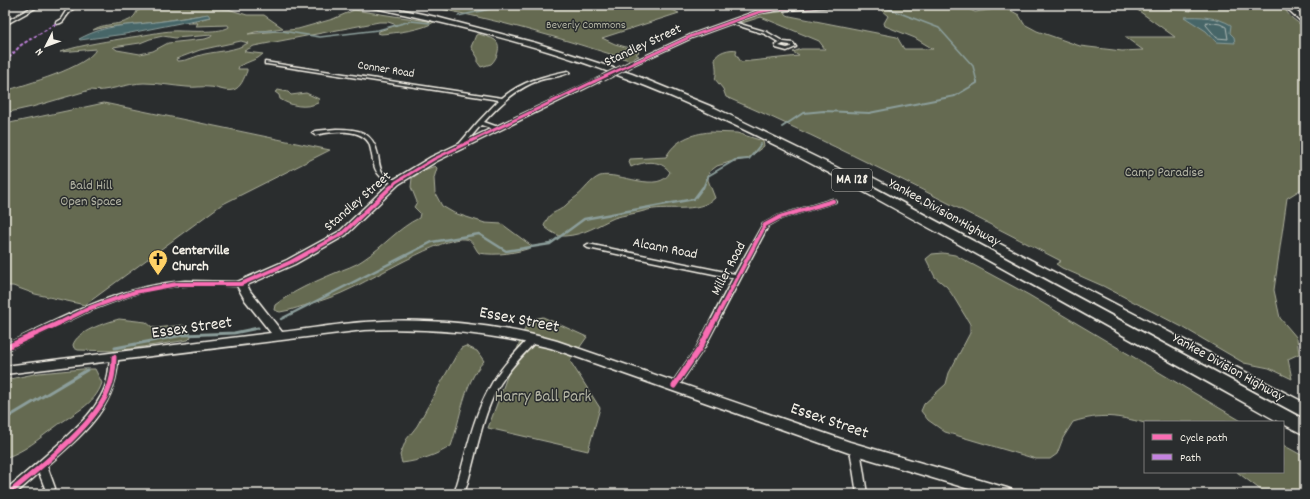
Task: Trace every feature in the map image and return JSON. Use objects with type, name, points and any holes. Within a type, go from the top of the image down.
[{"type":"highway","name":"Yankee Division Highway","points":[[370,5],[475,28],[559,52],[629,76],[739,122],[866,188],[1305,428]]},
{"type":"highway","name":"Yankee Division Highway","points":[[390,5],[489,27],[581,54],[639,74],[748,119],[806,146],[1305,411]]},
{"type":"street","points":[[5,24],[39,5]]},
{"type":"street","points":[[57,23],[63,20],[67,12],[76,5]]},
{"type":"street","name":"Standley Street","points":[[5,348],[90,308],[135,292],[177,284],[241,284],[291,262],[343,233],[396,182],[434,158],[676,42],[731,22],[775,9],[829,5]]},
{"type":"street","points":[[1281,5],[1292,10],[1305,23]]},
{"type":"street","points":[[731,22],[766,33],[783,43]]},
{"type":"street","name":"Conner Road","points":[[267,63],[502,99]]},
{"type":"street","points":[[462,144],[502,99],[512,91],[529,81],[568,72]]},
{"type":"street","points":[[480,123],[496,128]]},
{"type":"street","points":[[315,133],[339,130],[363,135],[369,139],[375,154],[377,170],[380,176],[386,180],[396,182]]},
{"type":"street","name":"Miller Road","points":[[674,386],[700,348],[766,225],[780,217],[833,200]]},
{"type":"street","name":"Alcann Road","points":[[588,246],[738,276]]},
{"type":"street","points":[[241,284],[249,299],[272,324],[278,335]]},
{"type":"street","name":"Essex Street","points":[[5,370],[278,335],[364,326],[415,324],[484,330],[533,339],[570,349],[855,449],[1007,494]]},
{"type":"street","points":[[459,494],[485,405],[494,386],[505,370],[533,339]]},
{"type":"street","points":[[8,494],[42,466],[95,414],[110,387],[114,371],[114,356]]},
{"type":"street","points":[[855,449],[862,494]]},
{"type":"street","points":[[42,466],[50,488],[47,494]]},
{"type":"green space","points":[[151,5],[207,5],[216,8],[228,9],[247,15],[264,15],[283,28],[248,34],[298,29],[333,19],[354,10],[434,22],[416,29],[381,34],[378,33],[379,31],[397,25],[388,22],[379,22],[254,46],[244,51],[263,54],[258,58],[239,66],[238,69],[247,69],[247,71],[240,85],[233,90],[212,87],[137,83],[96,91],[90,90],[32,107],[5,113],[5,91],[41,80],[69,69],[81,63],[96,49],[60,52],[88,45],[163,32],[213,31],[229,27],[228,25],[196,26],[198,23],[187,23],[210,17],[202,15],[93,30],[98,27],[129,20],[137,11]],"holes":[[[212,35],[211,37],[205,39],[168,43],[153,51],[140,54],[117,50],[113,47],[140,43],[163,36],[175,38]],[[241,41],[248,43],[232,49],[205,54],[185,60],[177,61],[176,59],[200,50]]]},
{"type":"green space","name":"Beverly Commons","points":[[418,5],[662,5],[679,13],[602,38],[639,52],[636,54],[639,56],[629,60],[525,29]]},
{"type":"green space","name":"Camp Paradise","points":[[959,5],[975,12],[1003,8],[1019,15],[1024,24],[1037,31],[1080,46],[1122,51],[1143,50],[1125,37],[1175,37],[1132,6],[1191,11],[1187,5],[1274,5],[1285,10],[1292,18],[1305,28],[1305,187],[1287,198],[1274,290],[1280,318],[1297,338],[1299,354],[1288,359],[1292,379],[1269,368],[1244,363],[1184,328],[1103,286],[1062,268],[1056,264],[1061,261],[978,218],[853,155],[726,97],[723,89],[715,79],[716,57],[720,53],[727,50],[737,50],[736,54],[741,62],[799,56],[793,52],[801,49],[825,49],[819,41],[761,17],[742,23],[740,22],[741,20],[760,14],[783,10],[790,16],[897,37],[904,49],[933,49],[915,38],[885,26],[884,23],[888,16],[881,10],[881,6]]},
{"type":"green space","points":[[479,34],[495,40],[498,45],[497,56],[493,62],[481,67],[478,63],[478,58],[471,47],[476,35]]},
{"type":"green space","points":[[278,90],[288,92],[291,95],[306,93],[319,99],[318,103],[308,106],[298,106],[280,99],[279,95],[275,92]]},
{"type":"green space","name":"Bald Hill Open Space","points":[[104,103],[330,150],[221,205],[85,305],[35,294],[13,286],[5,286],[5,124]]},
{"type":"green space","points":[[710,132],[737,133],[763,141],[764,146],[747,159],[717,166],[709,172],[708,180],[715,198],[708,203],[690,208],[653,209],[621,216],[585,232],[565,236],[559,236],[544,226],[550,215],[565,206],[580,194],[593,180],[600,176],[617,176],[648,182],[657,182],[665,179],[670,172],[662,165],[652,162],[642,163],[631,167],[629,162],[630,159],[666,157],[674,146],[684,139],[696,134]]},
{"type":"green space","points":[[435,166],[437,168],[434,178],[435,193],[442,206],[454,213],[485,223],[502,224],[533,247],[520,251],[486,254],[479,253],[472,242],[468,239],[455,240],[424,251],[359,285],[334,296],[290,310],[280,312],[274,310],[275,305],[296,291],[360,262],[404,227],[419,218],[420,213],[414,207],[417,202],[411,187],[412,178],[424,170]]},
{"type":"green space","points":[[943,253],[955,255],[1029,295],[1241,421],[1144,421],[1144,423],[1109,416],[1092,417],[1073,422],[1063,438],[1057,454],[1050,459],[1036,459],[945,432],[928,420],[921,411],[924,404],[946,384],[949,373],[970,333],[970,324],[947,287],[935,277],[926,259],[932,254]]},
{"type":"green space","name":"Harry Ball Park","points":[[543,317],[587,337],[570,361],[600,408],[588,451],[488,428],[528,320]]},
{"type":"green space","points":[[119,319],[146,322],[152,327],[156,328],[183,325],[189,330],[191,337],[188,340],[116,351],[78,350],[74,348],[73,345],[76,340],[92,328]]},
{"type":"green space","points":[[466,346],[477,351],[484,361],[471,380],[463,402],[451,446],[428,457],[402,463],[400,455],[406,440],[417,426],[457,354],[461,348]]},
{"type":"green space","points":[[95,369],[102,383],[99,391],[89,403],[32,444],[5,458],[5,380],[39,373]]},
{"type":"green space","points":[[1284,446],[1305,457],[1305,494],[1266,494],[1238,473],[1284,473]]},
{"type":"water","points":[[208,14],[210,17],[125,34],[79,39],[108,28]]},
{"type":"water","points":[[1184,17],[1209,18],[1226,22],[1231,25],[1230,33],[1234,37],[1235,43],[1216,42],[1206,31]]},
{"type":"waterway","points":[[458,16],[508,5]]},
{"type":"waterway","points":[[884,7],[939,28],[973,66],[977,82]]},
{"type":"waterway","points":[[259,31],[282,31],[320,37],[378,30],[411,21],[430,23]]},
{"type":"waterway","points":[[782,127],[803,113],[824,111],[869,113],[955,96],[977,82]]},
{"type":"waterway","points":[[703,188],[708,176],[735,160],[749,159],[761,144]]},
{"type":"waterway","points":[[281,319],[432,242],[479,234],[506,251],[550,244],[584,219],[694,199],[703,187]]},
{"type":"waterway","points":[[115,348],[183,335],[234,333],[258,328]]},
{"type":"waterway","points":[[5,419],[87,370]]},
{"type":"railway","points":[[1297,5],[1305,6]]},
{"type":"marked path","points":[[5,62],[21,45],[57,23]]},
{"type":"cycle path","points":[[5,348],[90,308],[135,292],[177,284],[241,284],[291,262],[343,233],[396,182],[434,159],[631,64],[692,36],[759,12],[775,9],[829,5]]},
{"type":"cycle path","points":[[674,386],[700,348],[765,225],[780,217],[833,201]]},
{"type":"cycle path","points":[[8,494],[62,446],[99,408],[110,387],[113,375],[114,357]]},
{"type":"place","name":"Centerville Church","points":[[158,276]]}]
